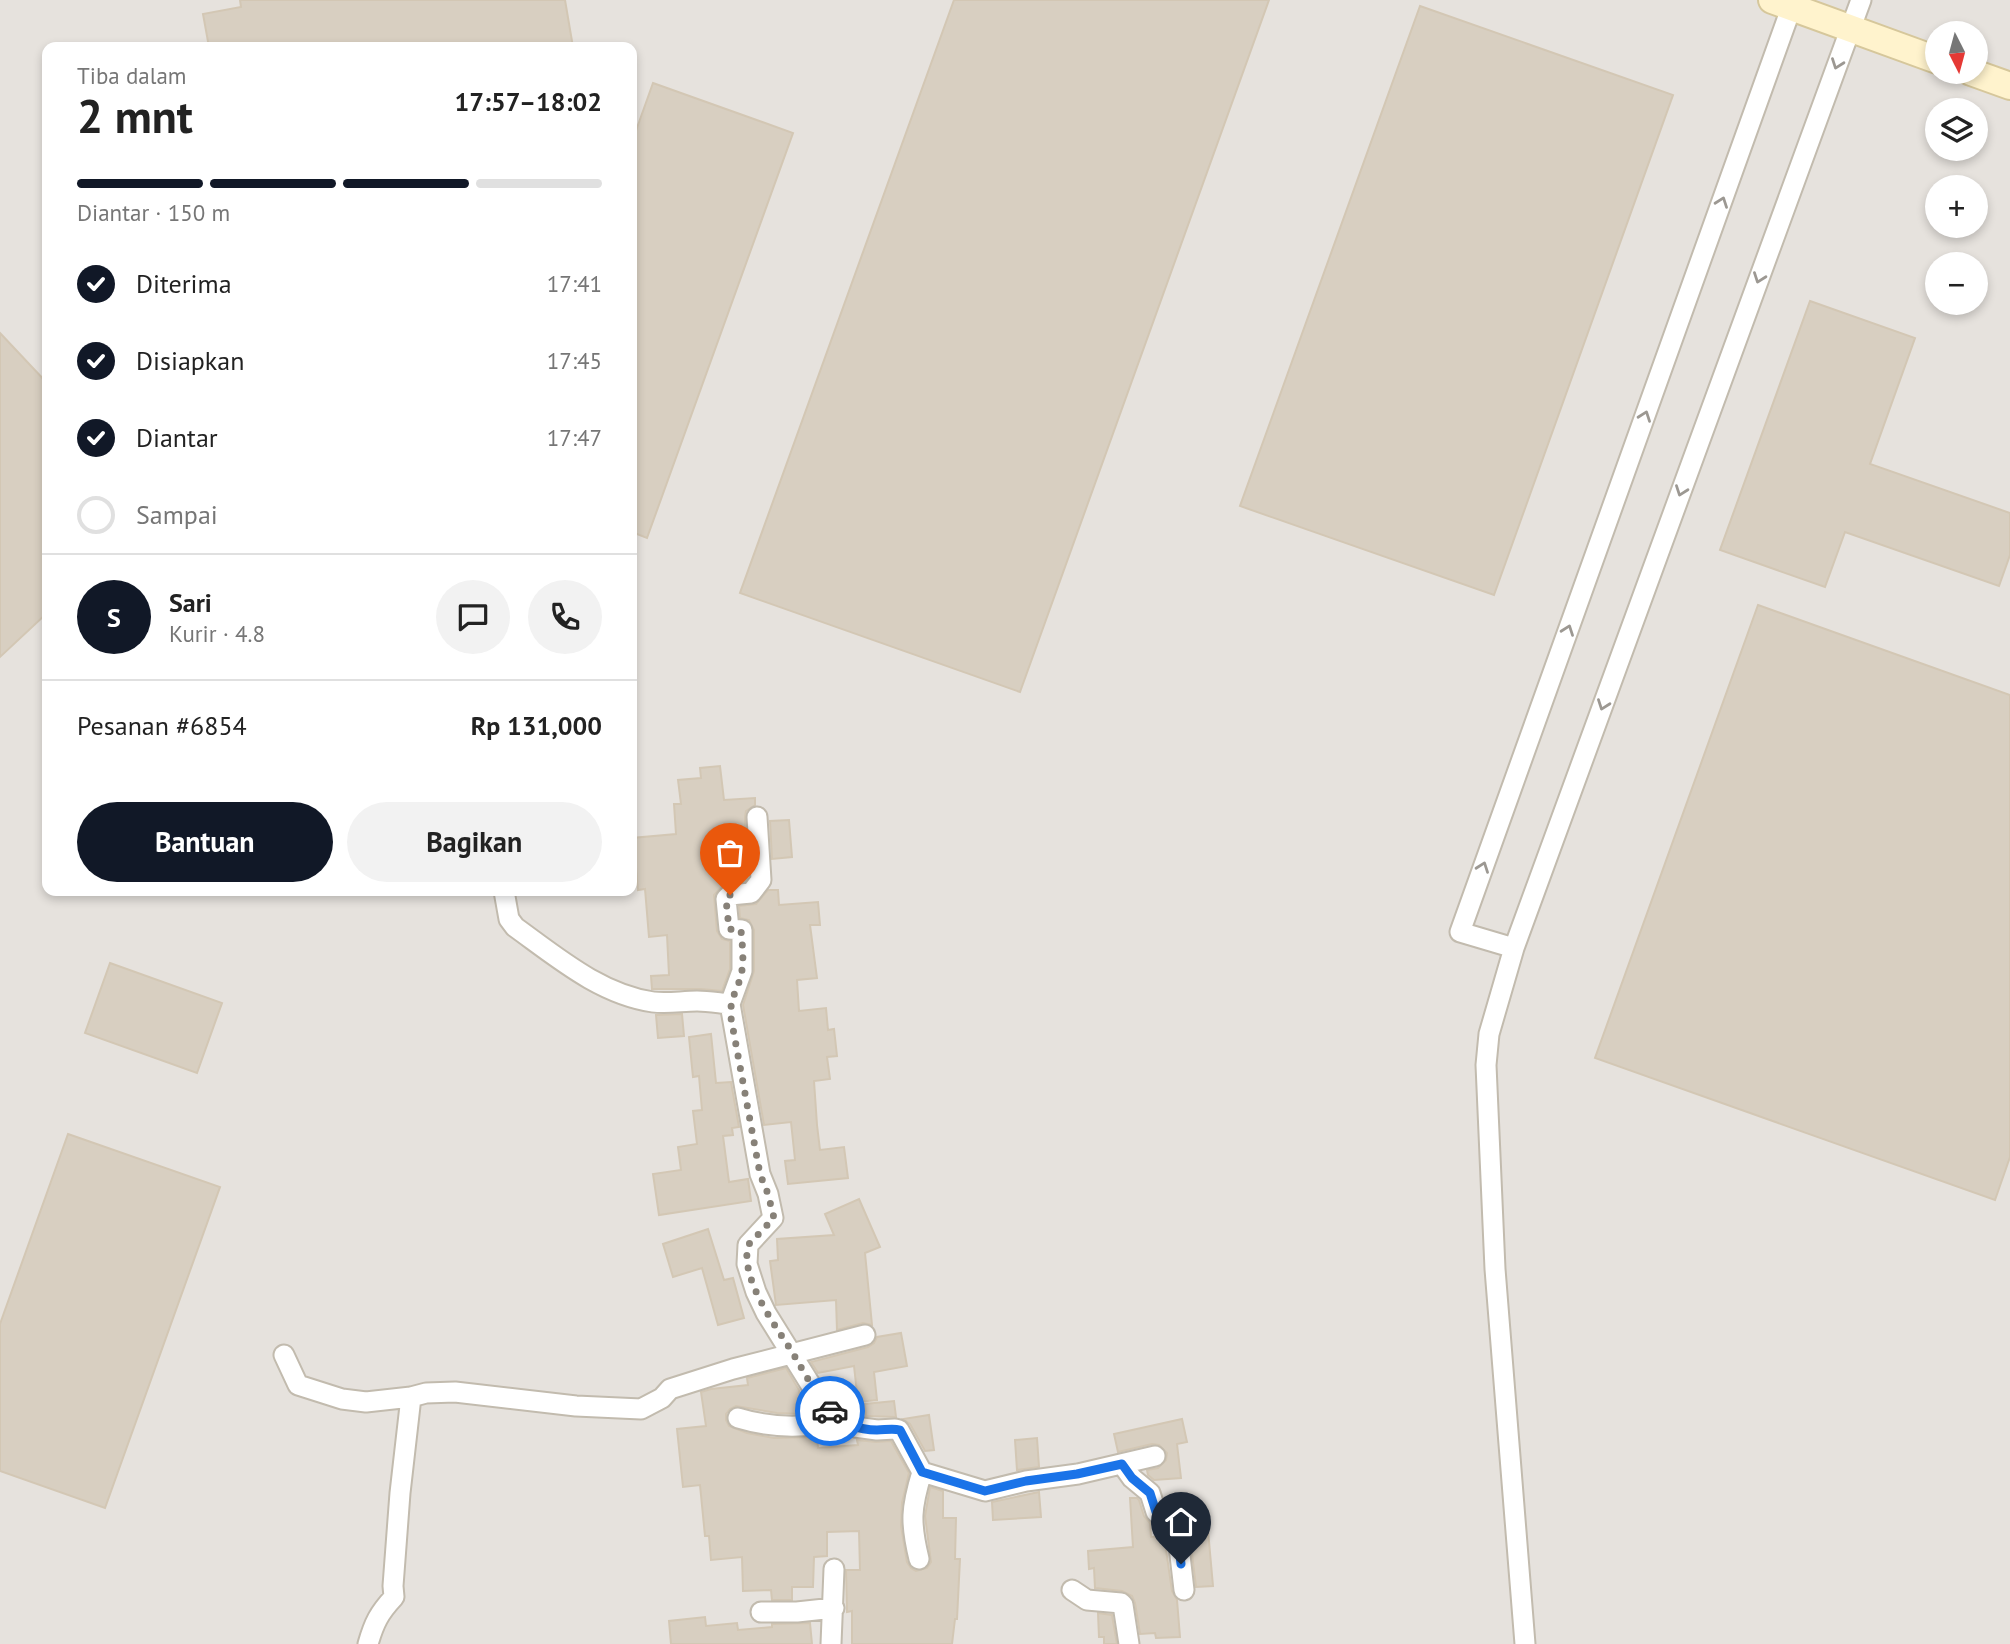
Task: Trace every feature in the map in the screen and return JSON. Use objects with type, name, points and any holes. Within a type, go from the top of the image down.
[{"type":"main road","points":[[1786,2],[1925,56]]},
{"type":"main road","points":[[1988,78],[2010,86]]},
{"type":"street","points":[[1525,1644],[1495,1269],[1486,1065],[1489,1034],[1514,948],[1861,0]]},
{"type":"street","points":[[1514,948],[1460,932],[1786,2]]},
{"type":"street","points":[[757,817],[761,880],[751,893],[730,895],[726,899],[729,929],[741,930],[743,960],[742,971],[730,1004],[760,1174],[774,1218],[748,1245],[747,1264],[766,1313],[822,1403],[839,1420],[865,1429],[900,1430],[922,1472],[913,1502],[912,1518],[919,1559]]},
{"type":"street","points":[[505,896],[509,919],[515,928],[597,984],[624,996],[650,1001],[730,1004]]},
{"type":"street","points":[[284,1355],[298,1385],[342,1399],[366,1402],[426,1393],[455,1392],[576,1406],[641,1409],[662,1398],[670,1389],[865,1335]]},
{"type":"street","points":[[368,1644],[380,1611],[394,1597],[400,1493],[411,1397]]},
{"type":"street","points":[[805,1425],[822,1403]]},
{"type":"street","points":[[738,1418],[779,1427],[839,1420]]},
{"type":"street","points":[[922,1472],[985,1491],[1155,1456]]},
{"type":"street","points":[[1122,1464],[1132,1478],[1150,1493],[1156,1512],[1175,1530],[1184,1590]]},
{"type":"street","points":[[831,1644],[834,1569]]},
{"type":"street","points":[[1072,1590],[1087,1600],[1122,1603],[1129,1644]]},
{"type":"street","points":[[761,1612],[834,1608]]},
{"type":"shaded area","points":[[0,0],[2010,0],[2010,1644],[0,1644]]},
{"type":"building","points":[[240,0],[565,0],[572,42],[208,42],[203,14],[241,7]]},
{"type":"building","points":[[954,0],[1269,0],[1020,692],[740,593]]},
{"type":"building","points":[[1420,6],[1673,95],[1494,595],[1240,506]]},
{"type":"building","points":[[653,83],[793,133],[647,538],[637,534],[637,128]]},
{"type":"building","points":[[1810,301],[1915,338],[1870,464],[2010,513],[2010,555],[1999,586],[1845,532],[1825,587],[1720,550]]},
{"type":"building","points":[[0,333],[42,378],[42,618],[0,657]]},
{"type":"building","points":[[1758,605],[2010,695],[2010,1157],[1995,1200],[1595,1058]]},
{"type":"building","points":[[720,766],[724,800],[755,798],[755,805],[746,811],[745,817],[747,878],[745,881],[722,886],[714,895],[717,931],[722,939],[730,941],[730,969],[722,991],[652,989],[651,976],[669,975],[667,935],[649,937],[645,889],[638,890],[637,838],[676,834],[674,804],[681,804],[678,780],[701,778],[700,768]]},
{"type":"building","points":[[789,820],[792,857],[772,859],[770,821]]},
{"type":"building","points":[[768,890],[778,890],[779,905],[818,902],[820,925],[810,925],[817,978],[797,980],[799,1011],[826,1008],[828,1030],[834,1029],[837,1056],[827,1057],[830,1079],[814,1081],[817,1125],[820,1150],[844,1147],[848,1178],[788,1184],[785,1161],[795,1160],[791,1122],[764,1125],[743,1005],[754,971],[754,930],[749,920],[740,918],[739,906],[756,904]]},
{"type":"building","points":[[110,963],[222,1003],[197,1073],[85,1033]]},
{"type":"building","points":[[682,1014],[684,1036],[658,1038],[656,1015]]},
{"type":"building","points":[[711,1034],[716,1083],[731,1082],[739,1127],[732,1128],[733,1135],[723,1136],[729,1182],[748,1179],[751,1201],[659,1215],[653,1174],[681,1170],[678,1147],[697,1144],[693,1111],[702,1110],[699,1076],[693,1077],[689,1037]]},
{"type":"building","points":[[68,1134],[220,1187],[105,1508],[0,1471],[0,1324]]},
{"type":"building","points":[[859,1199],[880,1247],[865,1253],[872,1325],[863,1323],[837,1330],[836,1300],[776,1305],[770,1261],[778,1260],[777,1239],[834,1235],[825,1214]]},
{"type":"building","points":[[708,1229],[724,1280],[733,1278],[744,1318],[718,1325],[702,1268],[673,1277],[663,1244]]},
{"type":"building","points":[[901,1333],[907,1366],[874,1372],[877,1400],[858,1402],[854,1366],[818,1373],[811,1362],[868,1347],[877,1337]]},
{"type":"building","points":[[786,1368],[799,1390],[802,1414],[736,1406],[726,1414],[729,1426],[747,1433],[774,1438],[817,1437],[818,1448],[858,1445],[857,1440],[891,1441],[909,1473],[902,1503],[901,1526],[907,1562],[916,1571],[927,1568],[931,1562],[925,1516],[930,1487],[943,1491],[943,1518],[956,1518],[955,1559],[960,1559],[957,1619],[952,1644],[852,1644],[852,1611],[847,1612],[846,1570],[860,1570],[859,1531],[827,1532],[827,1556],[814,1557],[813,1587],[792,1587],[792,1600],[772,1600],[771,1590],[743,1591],[742,1557],[711,1560],[709,1536],[705,1536],[700,1485],[683,1487],[677,1429],[706,1426],[701,1392],[748,1385],[747,1378]]},
{"type":"building","points":[[894,1401],[896,1417],[866,1416],[865,1404]]},
{"type":"building","points":[[929,1415],[934,1450],[925,1451],[910,1424],[903,1419]]},
{"type":"building","points":[[1182,1419],[1187,1442],[1177,1444],[1181,1478],[1154,1480],[1148,1475],[1147,1470],[1158,1468],[1166,1460],[1167,1453],[1159,1445],[1152,1444],[1118,1452],[1114,1434]]},
{"type":"building","points":[[1037,1438],[1039,1467],[1017,1470],[1015,1440]]},
{"type":"building","points":[[1039,1492],[1041,1517],[993,1520],[992,1502]]},
{"type":"building","points":[[1130,1498],[1139,1500],[1144,1516],[1150,1523],[1151,1537],[1164,1536],[1172,1591],[1177,1600],[1180,1637],[1156,1638],[1155,1633],[1140,1634],[1132,1596],[1122,1591],[1095,1588],[1094,1568],[1089,1569],[1088,1551],[1133,1547]]},
{"type":"building","points":[[1207,1519],[1213,1586],[1196,1587],[1190,1537],[1184,1521]]},
{"type":"building","points":[[1098,1613],[1112,1615],[1117,1644],[1104,1644],[1104,1637],[1099,1637]]},
{"type":"building","points":[[705,1617],[706,1626],[737,1623],[738,1630],[772,1627],[772,1624],[810,1623],[812,1644],[671,1644],[669,1621]]},
{"type":"way so far","points":[[730,895],[726,899],[729,929],[741,930],[743,960],[742,971],[730,1004],[731,1018],[760,1174],[774,1218],[748,1245],[747,1264],[766,1313],[822,1403],[830,1411]]},
{"type":"route","points":[[830,1411],[839,1420],[855,1427],[900,1430],[922,1472],[985,1491],[1122,1464],[1132,1478],[1150,1493],[1156,1512],[1175,1530],[1181,1564]]}]
